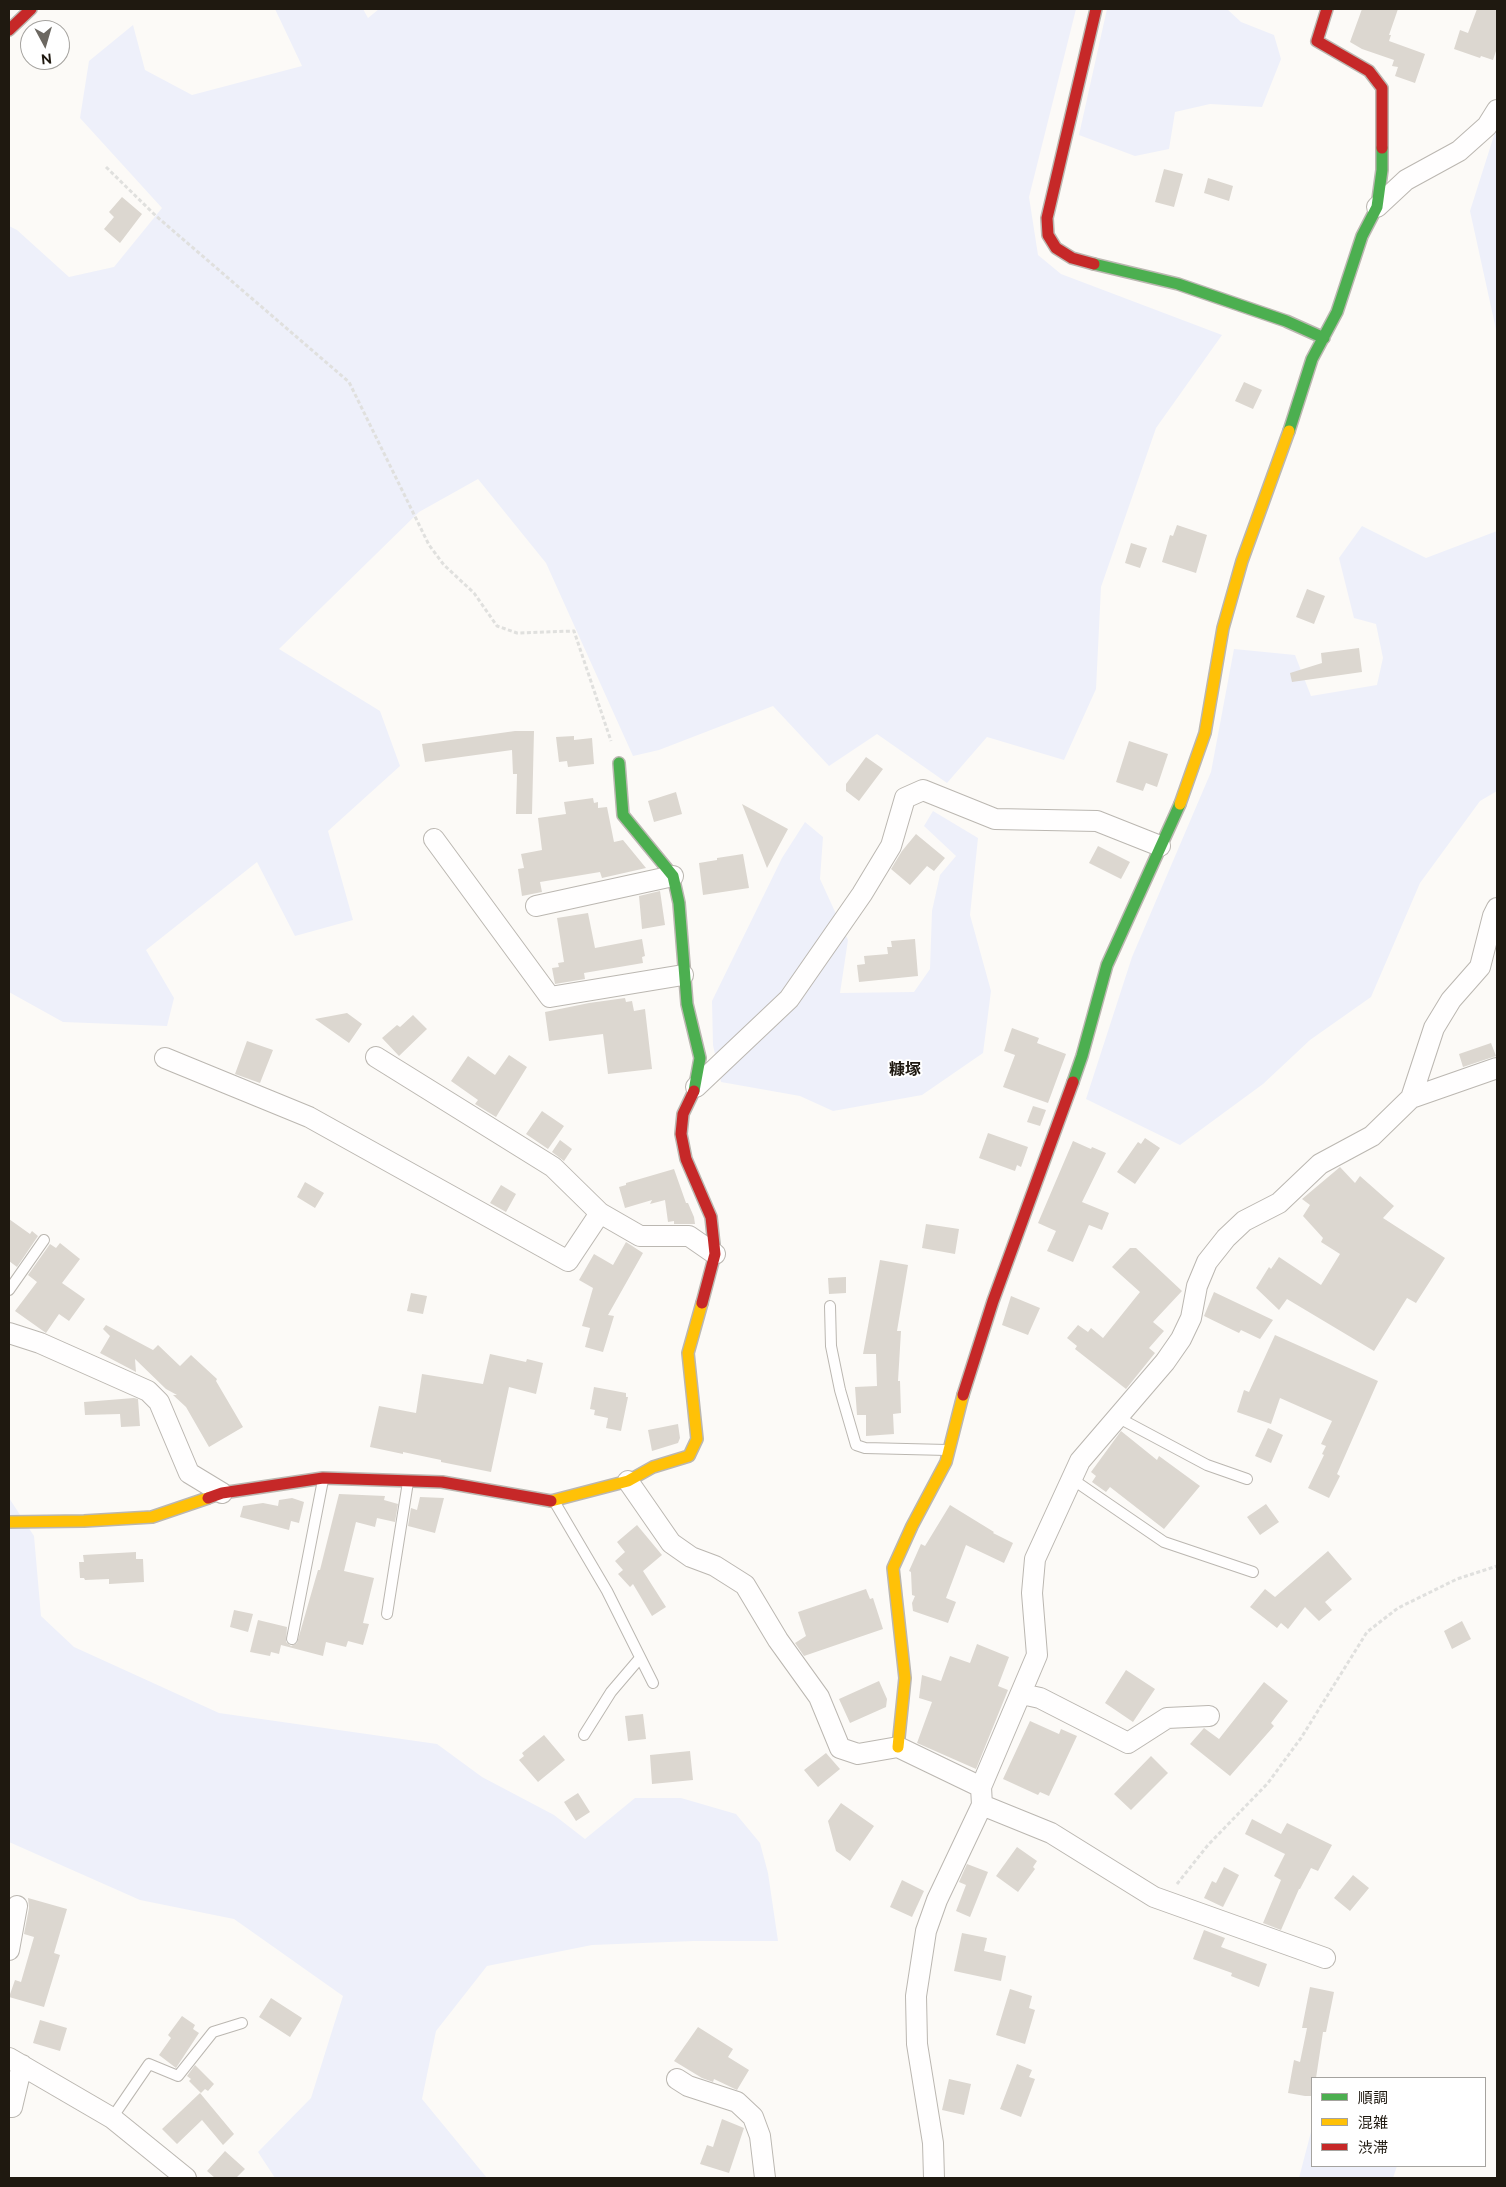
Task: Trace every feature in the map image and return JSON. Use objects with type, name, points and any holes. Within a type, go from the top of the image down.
[{"type":"street","points":[[9,30],[31,9]]},
{"type":"street","points":[[1096,9],[1047,218],[1048,235],[1056,248],[1072,258],[1178,284],[1286,321],[1324,338]]},
{"type":"street","points":[[898,1747],[905,1678],[893,1568],[912,1526],[946,1462],[954,1421],[993,1301],[1082,1056],[1107,965],[1182,799],[1205,732],[1223,628],[1242,561],[1282,453],[1312,359],[1337,312],[1362,236],[1377,207],[1382,170],[1382,88],[1369,71],[1317,41],[1327,9]]},
{"type":"street","points":[[1377,207],[1406,180],[1459,151],[1487,126],[1497,110]]},
{"type":"street","points":[[9,1522],[84,1521],[152,1517],[222,1493],[323,1478],[442,1482],[553,1500],[628,1481],[653,1467],[689,1456],[697,1439],[688,1352],[715,1254],[711,1217],[686,1159],[681,1134],[683,1114],[696,1087],[700,1058],[687,1004],[683,976],[679,903],[673,876],[623,815],[619,763]]},
{"type":"street","points":[[696,1087],[789,999],[862,894],[892,846],[905,798],[923,790],[994,819],[1097,821],[1160,846]]},
{"type":"street","points":[[434,839],[550,997],[683,976]]},
{"type":"street","points":[[536,906],[673,876]]},
{"type":"street","points":[[1411,1098],[1434,1028],[1451,1000],[1480,967],[1493,916],[1497,908]]},
{"type":"street","points":[[376,1057],[553,1167],[600,1213],[640,1236],[689,1236],[715,1254]]},
{"type":"street","points":[[165,1058],[309,1117],[568,1262],[600,1213]]},
{"type":"street","points":[[934,2178],[933,2142],[917,2044],[916,1996],[926,1931],[1037,1655],[1032,1593],[1035,1559],[1080,1461],[1165,1362],[1181,1339],[1190,1318],[1197,1286],[1207,1262],[1226,1238],[1244,1221],[1279,1203],[1320,1164],[1372,1136],[1411,1098],[1497,1068]]},
{"type":"street","points":[[9,1333],[40,1343],[148,1391],[159,1402],[189,1472],[222,1493]]},
{"type":"street","points":[[628,1481],[671,1543],[691,1557],[715,1566],[745,1585],[778,1640],[819,1697],[840,1748],[858,1754],[898,1747],[981,1796],[1051,1833],[1154,1897],[1325,1958]]},
{"type":"street","points":[[1022,1694],[1040,1698],[1128,1743],[1167,1718],[1209,1716]]},
{"type":"street","points":[[9,1950],[17,1906]]},
{"type":"street","points":[[9,2106],[12,2106],[15,2062],[112,2118],[186,2178]]},
{"type":"street","points":[[677,2078],[688,2086],[737,2102],[753,2117],[760,2136],[765,2178]]},
{"type":"lane","points":[[9,1290],[44,1240]]},
{"type":"lane","points":[[830,1306],[831,1346],[840,1390],[856,1445],[865,1448],[948,1450]]},
{"type":"lane","points":[[1117,1417],[1207,1466],[1247,1480]]},
{"type":"lane","points":[[292,1639],[323,1478]]},
{"type":"lane","points":[[1072,1479],[1164,1542],[1253,1572]]},
{"type":"lane","points":[[387,1614],[408,1480]]},
{"type":"lane","points":[[553,1500],[607,1591],[653,1683]]},
{"type":"lane","points":[[584,1736],[611,1692],[640,1658]]},
{"type":"lane","points":[[112,2118],[149,2064],[178,2076],[213,2032],[242,2023]]},
{"type":"path","points":[[106,167],[156,216],[349,382],[428,545],[444,566],[474,593],[496,626],[518,633],[574,631],[619,763]]},
{"type":"path","points":[[1163,1900],[1208,1845],[1268,1783],[1301,1738],[1367,1632],[1398,1608],[1457,1579],[1497,1566]]},
{"type":"shaded area","points":[[275,9],[363,9],[368,18],[379,9],[1076,9],[1029,197],[1038,255],[1061,274],[1222,335],[1156,428],[1101,587],[1096,689],[1064,760],[987,737],[947,783],[877,734],[829,766],[773,706],[659,750],[633,756],[546,563],[478,479],[419,512],[279,649],[380,711],[400,766],[328,831],[353,920],[295,936],[257,862],[146,950],[174,998],[167,1026],[63,1022],[9,992],[9,226],[17,230],[69,277],[114,267],[162,208],[80,118],[89,61],[133,25],[145,70],[192,95],[302,66]]},
{"type":"shaded area","points":[[1107,9],[1227,9],[1241,22],[1274,35],[1281,59],[1262,107],[1210,104],[1175,112],[1169,149],[1135,156],[1079,135]]},
{"type":"shaded area","points":[[1497,126],[1497,334],[1470,211]]},
{"type":"shaded area","points":[[1362,526],[1426,558],[1497,531],[1497,791],[1480,801],[1420,883],[1371,997],[1310,1040],[1263,1084],[1180,1145],[1086,1099],[1132,957],[1211,772],[1234,649],[1295,655],[1311,696],[1377,685],[1383,658],[1376,624],[1354,618],[1339,558]]},
{"type":"shaded area","points":[[933,811],[978,838],[970,915],[991,991],[983,1053],[922,1095],[833,1111],[800,1096],[721,1082],[713,1045],[712,1001],[782,858],[805,822],[823,837],[820,879],[848,940],[840,993],[914,992],[930,969],[932,911],[940,875],[956,856],[924,826]]},
{"type":"shaded area","points":[[9,1498],[34,1536],[41,1616],[74,1647],[219,1713],[437,1744],[482,1777],[554,1815],[585,1839],[635,1798],[681,1798],[736,1814],[760,1843],[768,1873],[778,1941],[694,1941],[592,1945],[487,1966],[436,2031],[422,2099],[487,2178],[275,2178],[258,2152],[311,2098],[343,1996],[234,1919],[140,1900],[9,1842]]},
{"type":"shaded area","points":[[1311,2132],[1311,2167],[1397,2167],[1393,2178],[1299,2178]]},
{"type":"building","points":[[1362,9],[1398,9],[1389,35],[1391,35],[1389,41],[1425,54],[1415,83],[1395,76],[1398,67],[1392,66],[1394,60],[1362,49],[1350,42]]},
{"type":"building","points":[[1477,9],[1497,9],[1497,48],[1493,60],[1481,56],[1480,58],[1454,49],[1460,30],[1468,33]]},
{"type":"building","points":[[1164,169],[1183,174],[1174,207],[1155,202]]},
{"type":"building","points":[[1208,178],[1233,186],[1229,201],[1204,193]]},
{"type":"building","points":[[122,197],[142,214],[120,243],[104,229],[114,217],[109,212]]},
{"type":"building","points":[[1244,382],[1262,390],[1253,409],[1235,401]]},
{"type":"building","points":[[1177,525],[1207,535],[1196,573],[1162,562],[1170,535],[1173,536]]},
{"type":"building","points":[[1131,543],[1147,548],[1140,568],[1125,563]]},
{"type":"building","points":[[1307,589],[1325,596],[1314,624],[1296,617]]},
{"type":"building","points":[[1359,648],[1362,672],[1292,682],[1290,673],[1322,663],[1321,653]]},
{"type":"building","points":[[515,731],[534,731],[532,814],[516,814],[517,774],[513,774],[512,750],[425,762],[422,744]]},
{"type":"building","points":[[574,736],[574,740],[592,738],[594,764],[568,767],[567,761],[559,762],[556,737]]},
{"type":"building","points":[[1129,741],[1168,754],[1157,787],[1146,783],[1143,791],[1116,782]]},
{"type":"building","points":[[866,757],[883,769],[859,801],[846,791],[846,784]]},
{"type":"building","points":[[676,792],[682,814],[654,822],[648,801]]},
{"type":"building","points":[[593,798],[594,803],[598,802],[598,808],[607,807],[614,842],[623,840],[646,868],[602,878],[600,872],[540,882],[542,892],[522,896],[518,869],[524,868],[521,854],[542,850],[538,818],[566,814],[564,802]]},
{"type":"building","points":[[742,804],[788,829],[767,868]]},
{"type":"building","points":[[916,834],[945,858],[934,871],[927,866],[910,885],[891,869],[902,851]]},
{"type":"building","points":[[1098,846],[1130,862],[1121,879],[1089,863]]},
{"type":"building","points":[[743,854],[749,888],[703,895],[699,863]]},
{"type":"building","points":[[660,891],[665,925],[642,929],[639,896]]},
{"type":"building","points":[[588,913],[595,948],[642,939],[645,956],[642,957],[643,963],[584,973],[585,979],[555,984],[552,968],[559,967],[558,963],[564,962],[557,918]]},
{"type":"building","points":[[915,939],[918,976],[859,982],[857,965],[865,964],[864,956],[888,954],[887,947],[892,947],[891,941]]},
{"type":"building","points":[[625,998],[626,1002],[632,1001],[634,1011],[645,1009],[652,1069],[608,1074],[603,1034],[549,1041],[545,1012]]},
{"type":"building","points":[[347,1013],[362,1024],[349,1043],[315,1019]]},
{"type":"building","points":[[413,1015],[427,1029],[399,1056],[382,1038],[397,1025],[400,1027]]},
{"type":"building","points":[[1012,1028],[1039,1038],[1037,1043],[1066,1054],[1048,1103],[1003,1087],[1015,1055],[1004,1051]]},
{"type":"building","points":[[247,1041],[273,1050],[260,1083],[235,1074]]},
{"type":"building","points":[[1491,1043],[1496,1056],[1463,1067],[1459,1054]]},
{"type":"building","points":[[509,1055],[527,1067],[496,1117],[475,1104],[478,1100],[451,1081],[468,1056],[495,1075]]},
{"type":"building","points":[[1033,1106],[1046,1110],[1040,1126],[1027,1122]]},
{"type":"building","points":[[542,1111],[564,1126],[548,1149],[526,1134]]},
{"type":"building","points":[[988,1133],[1028,1147],[1021,1167],[1017,1165],[1015,1171],[979,1158]]},
{"type":"building","points":[[1145,1138],[1160,1148],[1135,1184],[1117,1172],[1138,1142],[1141,1144]]},
{"type":"building","points":[[560,1140],[572,1149],[564,1161],[552,1152]]},
{"type":"building","points":[[1073,1141],[1106,1153],[1082,1202],[1109,1213],[1102,1230],[1089,1225],[1073,1262],[1047,1251],[1056,1231],[1038,1223]]},
{"type":"building","points":[[1340,1167],[1355,1183],[1360,1176],[1394,1206],[1383,1218],[1445,1258],[1416,1303],[1407,1298],[1374,1351],[1287,1299],[1279,1310],[1256,1288],[1269,1267],[1271,1269],[1279,1257],[1321,1285],[1340,1254],[1321,1242],[1323,1238],[1303,1216],[1310,1205],[1302,1199]]},
{"type":"building","points":[[674,1169],[686,1203],[688,1203],[694,1217],[695,1224],[674,1224],[674,1221],[668,1222],[665,1200],[650,1204],[652,1200],[625,1208],[619,1187],[626,1185],[626,1183]]},
{"type":"building","points":[[305,1182],[324,1193],[315,1208],[297,1197]]},
{"type":"building","points":[[501,1185],[516,1194],[506,1212],[490,1203]]},
{"type":"building","points":[[9,1219],[30,1234],[32,1231],[38,1236],[17,1267],[9,1261]]},
{"type":"building","points":[[926,1224],[959,1229],[955,1254],[922,1248]]},
{"type":"building","points":[[626,1242],[643,1253],[608,1315],[614,1316],[603,1352],[585,1347],[590,1328],[582,1326],[593,1288],[579,1280],[594,1254],[613,1265]]},
{"type":"building","points":[[60,1243],[80,1259],[62,1283],[85,1299],[69,1321],[59,1314],[46,1333],[15,1311],[37,1282],[28,1275],[50,1244],[56,1248]]},
{"type":"building","points":[[1130,1248],[1136,1248],[1182,1291],[1153,1322],[1164,1331],[1149,1348],[1155,1353],[1126,1389],[1075,1349],[1077,1346],[1067,1338],[1078,1325],[1088,1332],[1091,1328],[1103,1338],[1140,1292],[1112,1267]]},
{"type":"building","points":[[880,1260],[908,1265],[897,1331],[901,1331],[898,1381],[900,1381],[901,1413],[893,1414],[894,1434],[866,1436],[866,1415],[857,1415],[855,1387],[877,1386],[876,1354],[863,1354]]},
{"type":"building","points":[[846,1277],[846,1293],[829,1294],[828,1278]]},
{"type":"building","points":[[1214,1292],[1273,1320],[1260,1339],[1241,1330],[1239,1333],[1204,1316]]},
{"type":"building","points":[[411,1293],[427,1296],[423,1314],[407,1311]]},
{"type":"building","points":[[1011,1296],[1040,1308],[1028,1335],[1002,1325]]},
{"type":"building","points":[[106,1325],[153,1350],[158,1345],[180,1366],[191,1355],[217,1379],[216,1381],[243,1427],[209,1447],[186,1407],[173,1395],[177,1395],[166,1389],[135,1359],[136,1372],[100,1353],[110,1336],[103,1329]]},
{"type":"building","points":[[1275,1335],[1378,1381],[1337,1474],[1340,1476],[1329,1498],[1308,1488],[1324,1455],[1322,1454],[1326,1446],[1321,1444],[1332,1421],[1280,1398],[1271,1424],[1237,1412],[1244,1390],[1249,1392]]},
{"type":"building","points":[[490,1354],[526,1362],[527,1359],[543,1363],[536,1394],[509,1387],[491,1472],[403,1452],[403,1454],[370,1447],[379,1406],[416,1413],[422,1374],[483,1384]]},
{"type":"building","points":[[594,1387],[626,1393],[626,1397],[628,1397],[621,1431],[606,1428],[608,1418],[594,1415],[595,1410],[590,1409]]},
{"type":"building","points":[[138,1399],[140,1426],[121,1427],[120,1414],[85,1415],[84,1402]]},
{"type":"building","points":[[678,1424],[680,1438],[678,1443],[652,1451],[648,1430]]},
{"type":"building","points":[[1268,1428],[1283,1435],[1271,1463],[1255,1456]]},
{"type":"building","points":[[1121,1431],[1157,1460],[1159,1456],[1200,1486],[1164,1529],[1110,1487],[1106,1492],[1092,1482],[1096,1476],[1091,1472]]},
{"type":"building","points":[[339,1494],[385,1496],[384,1500],[398,1504],[395,1522],[377,1518],[375,1527],[356,1522],[344,1571],[374,1578],[363,1623],[369,1624],[363,1645],[348,1641],[346,1647],[326,1642],[323,1656],[281,1645],[279,1654],[271,1652],[270,1656],[250,1652],[258,1620],[287,1627],[286,1642],[291,1646],[297,1643],[318,1570],[320,1570]]},
{"type":"building","points":[[420,1497],[444,1498],[435,1533],[408,1526],[411,1508],[417,1510]]},
{"type":"building","points":[[292,1498],[304,1502],[299,1523],[291,1521],[289,1530],[240,1517],[243,1506],[263,1503],[278,1506],[279,1500]]},
{"type":"building","points":[[1266,1504],[1279,1522],[1260,1535],[1247,1517]]},
{"type":"building","points":[[950,1505],[993,1533],[1013,1543],[1004,1563],[966,1545],[946,1598],[956,1602],[948,1623],[913,1611],[912,1603],[915,1596],[912,1595],[911,1572],[909,1571],[921,1544],[925,1546]]},
{"type":"building","points":[[637,1525],[662,1555],[643,1571],[666,1607],[652,1616],[633,1584],[630,1587],[618,1574],[623,1570],[615,1561],[625,1552],[617,1542]]},
{"type":"building","points":[[1328,1551],[1352,1579],[1325,1602],[1332,1610],[1319,1621],[1305,1607],[1288,1629],[1281,1623],[1277,1628],[1250,1607],[1265,1589],[1275,1597]]},
{"type":"building","points":[[136,1552],[136,1559],[143,1559],[144,1582],[109,1584],[109,1579],[85,1580],[80,1578],[79,1562],[84,1562],[83,1555]]},
{"type":"building","points":[[866,1589],[870,1599],[873,1598],[883,1629],[804,1656],[795,1643],[806,1636],[798,1612]]},
{"type":"building","points":[[234,1610],[253,1614],[248,1632],[230,1627]]},
{"type":"building","points":[[1462,1621],[1471,1639],[1452,1649],[1444,1631]]},
{"type":"building","points":[[977,1644],[1009,1657],[998,1686],[1008,1690],[976,1769],[917,1743],[932,1702],[919,1698],[922,1675],[941,1681],[950,1656],[970,1663]]},
{"type":"building","points":[[1126,1670],[1155,1689],[1133,1722],[1105,1703]]},
{"type":"building","points":[[879,1681],[887,1699],[886,1707],[850,1723],[839,1699]]},
{"type":"building","points":[[1264,1682],[1288,1701],[1271,1723],[1274,1726],[1230,1776],[1190,1744],[1204,1728],[1219,1739]]},
{"type":"building","points":[[643,1714],[646,1739],[628,1741],[625,1716]]},
{"type":"building","points":[[1030,1721],[1059,1734],[1061,1729],[1077,1736],[1049,1796],[1040,1792],[1038,1795],[1003,1779]]},
{"type":"building","points":[[544,1735],[565,1760],[538,1782],[519,1760],[524,1756],[522,1753]]},
{"type":"building","points":[[690,1751],[693,1780],[652,1784],[650,1755]]},
{"type":"building","points":[[826,1753],[840,1769],[818,1787],[804,1770]]},
{"type":"building","points":[[1151,1756],[1168,1773],[1131,1810],[1114,1794]]},
{"type":"building","points":[[578,1793],[590,1812],[576,1821],[564,1802]]},
{"type":"building","points":[[841,1803],[874,1826],[850,1861],[836,1851],[828,1821]]},
{"type":"building","points":[[1252,1819],[1281,1834],[1287,1823],[1332,1845],[1318,1871],[1311,1868],[1299,1889],[1281,1930],[1263,1923],[1281,1880],[1274,1876],[1285,1854],[1245,1834]]},
{"type":"building","points":[[1017,1847],[1037,1861],[1033,1867],[1035,1869],[1018,1892],[996,1876]]},
{"type":"building","points":[[967,1864],[988,1872],[970,1917],[956,1911],[966,1885],[959,1882]]},
{"type":"building","points":[[1224,1867],[1239,1875],[1223,1907],[1204,1898],[1212,1881],[1216,1883]]},
{"type":"building","points":[[1353,1875],[1369,1888],[1350,1911],[1334,1898]]},
{"type":"building","points":[[902,1880],[924,1891],[912,1917],[890,1907]]},
{"type":"building","points":[[28,1898],[67,1909],[54,1953],[60,1955],[44,2007],[9,1997],[15,1980],[21,1982],[34,1937],[24,1934],[29,1908]]},
{"type":"building","points":[[1204,1930],[1225,1938],[1221,1947],[1267,1964],[1259,1987],[1231,1976],[1232,1973],[1193,1959]]},
{"type":"building","points":[[962,1933],[987,1938],[984,1951],[1006,1956],[1001,1981],[954,1971]]},
{"type":"building","points":[[1310,1987],[1334,1992],[1326,2032],[1323,2032],[1316,2077],[1311,2077],[1311,2096],[1288,2093],[1294,2060],[1300,2062],[1307,2028],[1302,2028]]},
{"type":"building","points":[[1010,1989],[1032,1996],[1029,2008],[1035,2010],[1025,2044],[996,2035]]},
{"type":"building","points":[[271,1998],[302,2018],[290,2037],[259,2017]]},
{"type":"building","points":[[182,2016],[195,2025],[193,2029],[199,2033],[176,2068],[159,2055],[171,2038],[168,2035]]},
{"type":"building","points":[[40,2020],[67,2028],[60,2051],[33,2043]]},
{"type":"building","points":[[698,2027],[733,2049],[728,2057],[749,2070],[737,2090],[714,2079],[713,2082],[702,2078],[674,2061]]},
{"type":"building","points":[[1017,2064],[1032,2070],[1029,2077],[1035,2079],[1021,2117],[1000,2109]]},
{"type":"building","points":[[195,2065],[214,2084],[208,2091],[205,2089],[201,2093],[189,2081],[191,2079],[187,2076]]},
{"type":"building","points":[[949,2079],[971,2084],[964,2115],[942,2110]]},
{"type":"building","points":[[200,2093],[234,2134],[223,2145],[202,2120],[177,2144],[162,2129]]},
{"type":"building","points":[[722,2119],[744,2128],[729,2173],[700,2164],[707,2145],[713,2147]]},
{"type":"building","points":[[225,2151],[245,2169],[236,2178],[215,2178],[207,2171]]},
{"type":"traffic: fast","points":[[1289,431],[1312,359],[1337,312],[1362,236],[1377,207],[1382,170],[1382,148]]},
{"type":"traffic: fast","points":[[1094,264],[1178,284],[1286,321],[1324,338]]},
{"type":"traffic: fast","points":[[619,763],[623,815],[673,876],[679,903],[687,1004],[700,1058],[694,1091]]},
{"type":"traffic: fast","points":[[1073,1082],[1107,965],[1180,804]]},
{"type":"traffic: slow","points":[[1180,804],[1205,733],[1223,628],[1242,561],[1289,431]]},
{"type":"traffic: slow","points":[[551,1501],[628,1481],[653,1467],[689,1456],[697,1439],[688,1353],[702,1303]]},
{"type":"traffic: slow","points":[[898,1747],[905,1678],[893,1568],[912,1526],[946,1462],[963,1395]]},
{"type":"traffic: slow","points":[[9,1522],[84,1521],[152,1517],[208,1498]]},
{"type":"traffic: jam","points":[[9,30],[31,9]]},
{"type":"traffic: jam","points":[[1094,264],[1072,258],[1056,248],[1048,235],[1047,218],[1096,9]]},
{"type":"traffic: jam","points":[[1327,9],[1317,41],[1369,71],[1382,88],[1382,148]]},
{"type":"traffic: jam","points":[[963,1395],[993,1301],[1073,1082]]},
{"type":"traffic: jam","points":[[694,1091],[683,1114],[681,1134],[686,1159],[711,1217],[715,1254],[702,1303]]},
{"type":"traffic: jam","points":[[208,1498],[222,1493],[323,1478],[442,1482],[551,1501]]},
{"type":"district","name":"糠塚","points":[[905,1070]]}]
